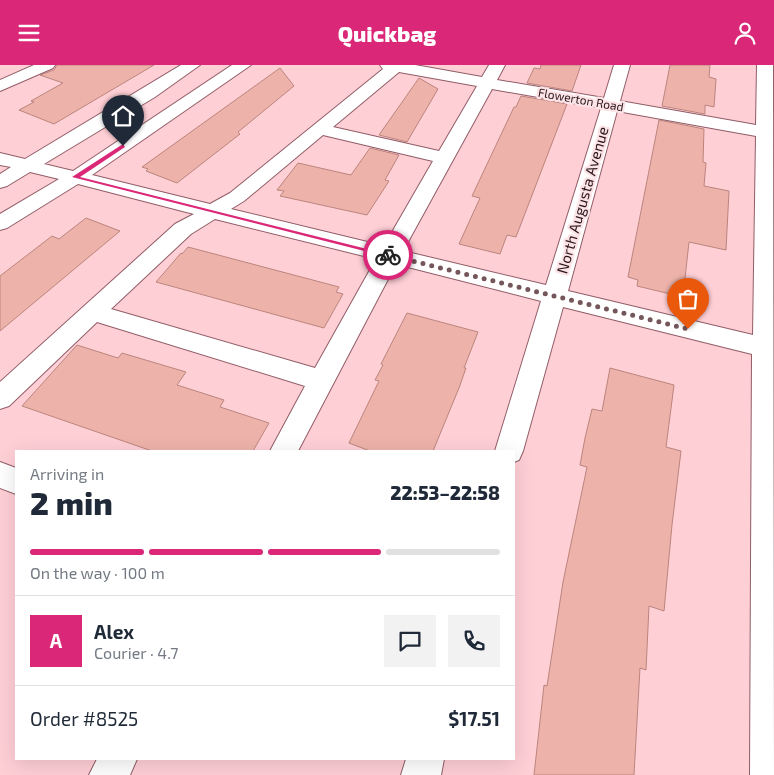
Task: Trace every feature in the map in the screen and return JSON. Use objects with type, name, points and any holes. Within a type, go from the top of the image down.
[{"type":"street","points":[[16,65],[43,67]]},
{"type":"street","points":[[0,183],[192,65]]},
{"type":"street","points":[[0,223],[75,177],[243,65]]},
{"type":"street","points":[[0,398],[183,229],[237,197],[394,65]]},
{"type":"street","name":"Flowerton Road","points":[[394,65],[491,74],[610,105],[770,133]]},
{"type":"street","name":"North Augusta Avenue","points":[[509,450],[622,65]]},
{"type":"street","points":[[765,65],[770,133],[770,775]]},
{"type":"street","points":[[0,86],[43,67]]},
{"type":"street","points":[[285,450],[491,74]]},
{"type":"street","points":[[319,129],[444,158]]},
{"type":"street","points":[[0,159],[769,349]]},
{"type":"street","points":[[92,313],[323,381]]},
{"type":"street","points":[[0,475],[15,481]]},
{"type":"street","points":[[109,775],[117,760]]},
{"type":"street","points":[[421,775],[425,760]]},
{"type":"building","points":[[57,65],[154,65],[54,124],[19,110],[63,83],[40,75],[54,70]]},
{"type":"building","points":[[541,65],[581,65],[572,91],[527,83],[534,68],[540,69]]},
{"type":"building","points":[[670,65],[710,65],[709,77],[716,79],[714,107],[705,105],[705,114],[662,106]]},
{"type":"building","points":[[280,68],[294,86],[238,132],[240,134],[177,183],[146,171],[148,169],[142,167]]},
{"type":"building","points":[[419,78],[438,89],[407,142],[379,135]]},
{"type":"building","points":[[521,96],[567,104],[516,237],[507,235],[500,254],[459,244],[480,198],[472,196]]},
{"type":"building","points":[[659,120],[704,129],[703,162],[706,163],[704,186],[729,191],[726,250],[689,242],[683,297],[637,286],[638,280],[628,277]]},
{"type":"building","points":[[370,148],[399,155],[385,180],[389,181],[367,215],[280,196],[284,191],[277,190],[298,163],[351,175]]},
{"type":"building","points":[[86,218],[120,231],[0,331],[0,276],[52,236],[59,239]]},
{"type":"building","points":[[188,247],[339,287],[336,292],[343,294],[324,328],[156,282]]},
{"type":"building","points":[[407,313],[478,332],[464,368],[466,368],[459,388],[433,450],[367,450],[349,443],[379,381],[375,380],[383,365],[381,364]]},
{"type":"building","points":[[77,345],[118,358],[122,353],[186,372],[177,385],[224,400],[220,407],[269,423],[254,450],[149,450],[22,406]]},
{"type":"building","points":[[610,368],[674,385],[666,447],[681,451],[664,611],[649,606],[646,670],[640,668],[634,775],[534,775],[544,685],[547,686],[563,582],[587,467],[580,465],[585,438],[592,409],[602,411]]},
{"type":"way so far","points":[[388,255],[688,329]]},
{"type":"route","points":[[123,146],[75,177],[388,255]]}]
